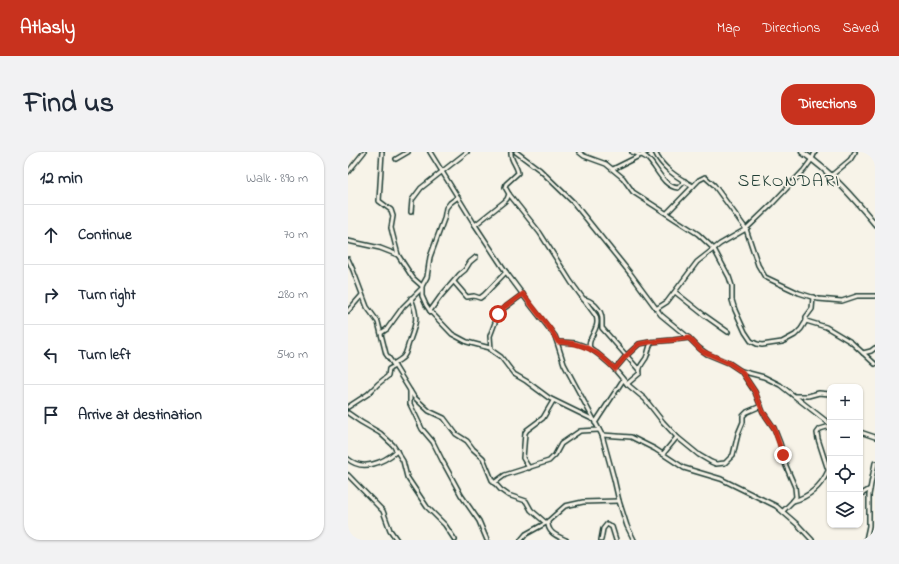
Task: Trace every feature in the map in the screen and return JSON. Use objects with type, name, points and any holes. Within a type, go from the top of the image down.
[{"type":"street","points":[[348,172],[364,152]]},
{"type":"street","points":[[382,152],[378,201],[391,210],[393,216],[391,228],[398,256],[422,288],[424,300],[430,311],[452,334],[467,342],[490,348]]},
{"type":"street","points":[[396,159],[408,152]]},
{"type":"street","points":[[430,152],[506,272],[551,330],[558,342],[564,364],[602,436],[619,501],[633,540]]},
{"type":"street","points":[[411,212],[411,203],[415,195],[424,185],[443,172],[467,152]]},
{"type":"street","points":[[511,152],[511,157],[518,169],[518,173],[506,184],[505,187],[540,233],[570,282],[597,320],[595,330],[589,342],[590,348]]},
{"type":"street","points":[[516,152],[536,167],[573,202],[630,273],[661,316],[689,338],[702,351],[729,363],[741,371],[771,380],[780,385],[827,423]]},
{"type":"street","points":[[579,152],[584,156],[601,161],[613,169],[633,192],[698,234],[714,249],[730,277],[732,286],[732,300],[735,310],[745,332],[752,341],[762,345],[782,342],[795,335],[801,329],[806,321],[806,317],[812,309],[813,297]]},
{"type":"street","points":[[632,152],[642,154],[649,160],[662,178],[675,188],[678,188],[685,181]]},
{"type":"street","points":[[613,169],[647,152]]},
{"type":"street","points":[[655,152],[662,165],[693,186]]},
{"type":"street","points":[[802,152],[832,175],[875,224]]},
{"type":"street","points":[[656,309],[667,302],[697,262],[714,249],[746,229],[800,174],[812,159],[815,152]]},
{"type":"street","points":[[832,175],[850,160],[855,152]]},
{"type":"street","points":[[667,213],[693,186],[705,177],[709,180],[746,229],[758,265],[765,277],[806,296],[818,299],[837,302],[857,296],[875,296]]},
{"type":"street","points":[[475,225],[504,202],[509,194]]},
{"type":"street","points":[[381,332],[387,329],[402,307],[422,288],[427,277],[430,257],[444,219],[446,208],[458,197]]},
{"type":"street","points":[[348,241],[380,248],[398,256]]},
{"type":"street","points":[[430,311],[440,297],[476,257]]},
{"type":"street","points":[[348,259],[367,307],[378,322],[386,354],[416,400],[425,408],[446,420],[456,434],[467,441],[481,456],[494,483],[506,494],[526,501],[531,510],[547,522],[552,533],[566,540]]},
{"type":"street","points":[[454,282],[465,296],[480,298],[506,272]]},
{"type":"street","points":[[675,292],[728,332]]},
{"type":"street","points":[[523,294],[499,312],[491,334],[490,348],[492,352],[503,359],[512,372],[553,401],[594,422]]},
{"type":"street","points":[[348,311],[362,295]]},
{"type":"street","points":[[348,407],[368,394],[388,376],[389,369],[405,356],[416,326],[415,312],[411,298]]},
{"type":"street","points":[[583,299],[590,300],[596,307],[602,317],[602,328],[639,370]]},
{"type":"street","points":[[806,321],[826,327],[851,342],[875,364]]},
{"type":"street","points":[[615,369],[639,344],[653,341],[689,338]]},
{"type":"street","points":[[627,384],[640,373],[639,370],[653,341]]},
{"type":"street","points":[[558,342],[576,343],[590,348],[598,354],[615,369],[627,384],[645,399],[662,422],[677,438],[706,460],[716,464],[725,463],[730,460],[735,451],[738,434],[743,422],[743,416],[747,412],[761,406]]},
{"type":"street","points":[[863,353],[871,351],[875,348]]},
{"type":"street","points":[[741,371],[755,392],[761,406],[774,428],[794,487],[796,497],[793,502],[783,511]]},
{"type":"street","points":[[594,422],[623,380]]},
{"type":"street","points":[[410,391],[410,404],[422,429],[433,442],[461,494],[479,522],[487,540]]},
{"type":"street","points":[[795,396],[808,396],[819,393],[827,394]]},
{"type":"street","points":[[529,468],[523,458],[525,433],[543,418],[553,401]]},
{"type":"street","points":[[348,413],[387,439],[397,451],[404,465],[407,477],[427,507],[445,525],[455,540]]},
{"type":"street","points":[[827,426],[820,429],[817,433],[827,468]]},
{"type":"street","points":[[494,483],[505,475],[552,459],[561,444],[580,431],[599,430]]},
{"type":"street","points":[[863,433],[875,437]]},
{"type":"street","points":[[602,436],[631,438],[663,454],[684,468],[721,479],[776,506],[798,525],[812,540]]},
{"type":"street","points":[[663,454],[677,438]]},
{"type":"street","points":[[348,459],[354,464],[368,465],[383,460],[397,451]]},
{"type":"street","points":[[866,540],[869,526],[870,489],[875,463]]},
{"type":"street","points":[[793,502],[814,491],[827,473]]},
{"type":"street","points":[[348,475],[383,511],[390,530],[397,540]]},
{"type":"street","points":[[863,493],[870,489]]},
{"type":"street","points":[[521,540],[526,534],[547,522],[562,508],[583,502],[619,501]]},
{"type":"street","points":[[601,540],[603,529],[607,524],[612,527],[616,540]]},
{"type":"street","points":[[870,540],[875,535]]},
{"type":"district","name":"SEKONDARI","points":[[789,182]]},
{"type":"route","points":[[498,314],[502,309],[523,294],[551,330],[558,342],[576,343],[590,348],[615,369],[630,351],[639,344],[644,342],[689,338],[702,351],[729,363],[741,371],[755,392],[763,412],[774,428],[783,455]]}]
